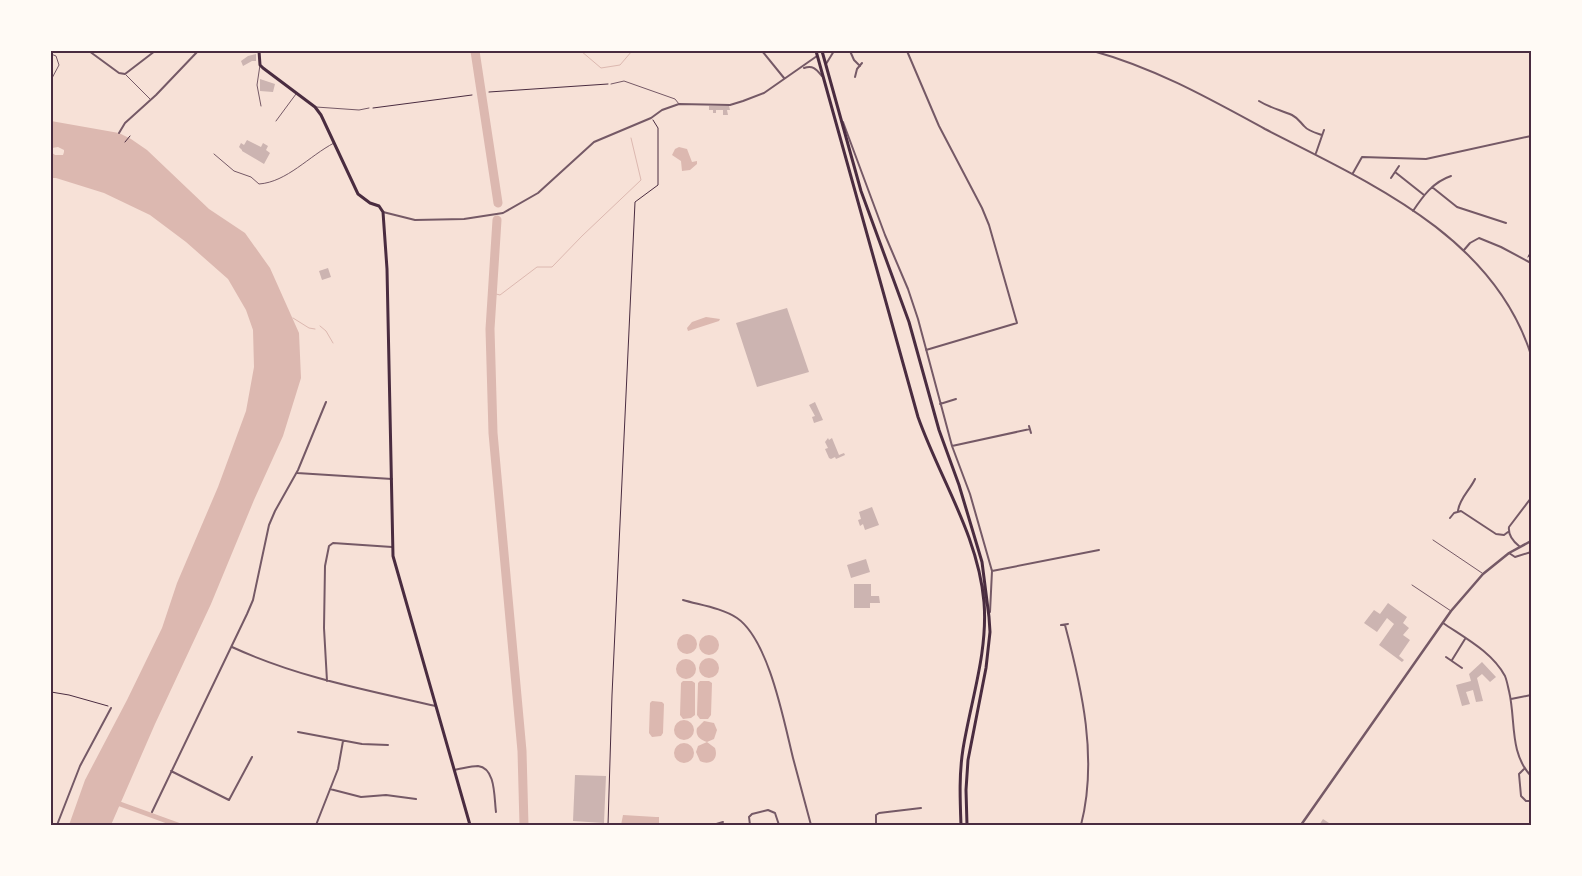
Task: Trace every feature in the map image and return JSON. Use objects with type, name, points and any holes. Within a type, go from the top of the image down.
[{"type":"main road","points":[[259,51],[260,65],[315,107],[335,143],[358,194],[370,203],[379,206],[383,212],[387,269],[393,548],[399,579],[470,825]]},
{"type":"main road","points":[[816,51],[918,417],[936,463],[963,521],[978,564],[984,603],[984,642],[962,758],[960,790],[962,825]]},
{"type":"main road","points":[[822,51],[861,191],[909,322],[939,430],[971,522],[982,562],[990,617],[990,632],[986,668],[970,741],[966,790],[968,825]]},
{"type":"street","points":[[89,51],[119,74],[125,74],[155,51]]},
{"type":"street","points":[[120,133],[125,123],[198,51]]},
{"type":"street","points":[[762,51],[784,78]]},
{"type":"street","points":[[826,65],[834,51]]},
{"type":"street","points":[[850,51],[854,60],[861,64],[855,77]]},
{"type":"street","points":[[907,51],[939,126],[989,225],[1016,324],[926,350]]},
{"type":"street","points":[[1093,51],[1144,68],[1180,84],[1352,173],[1412,211],[1464,250],[1486,272],[1502,293],[1520,325],[1531,355]]},
{"type":"street","points":[[383,212],[415,220],[464,218],[503,213],[538,192],[594,142],[679,104],[730,105],[764,93],[817,56]]},
{"type":"street","points":[[801,68],[810,66],[815,68],[823,78]]},
{"type":"street","points":[[1259,101],[1270,108],[1293,116],[1304,127],[1322,135]]},
{"type":"street","points":[[841,117],[908,289],[952,446],[970,494],[992,571],[990,617]]},
{"type":"street","points":[[1316,154],[1324,130]]},
{"type":"street","points":[[1352,173],[1362,157],[1426,160],[1531,136]]},
{"type":"street","points":[[1391,178],[1399,166]]},
{"type":"street","points":[[1396,172],[1424,195]]},
{"type":"street","points":[[1412,211],[1432,187],[1441,179],[1451,176]]},
{"type":"street","points":[[1432,187],[1457,207],[1506,223]]},
{"type":"street","points":[[1464,250],[1478,238],[1501,247],[1531,264]]},
{"type":"street","points":[[940,404],[956,399]]},
{"type":"street","points":[[152,812],[213,687],[252,600],[269,525],[297,473],[326,402]]},
{"type":"street","points":[[952,446],[1029,427],[1031,434]]},
{"type":"street","points":[[297,473],[392,479]]},
{"type":"street","points":[[1450,518],[1458,511],[1459,505],[1475,479]]},
{"type":"street","points":[[1458,511],[1461,511],[1496,534],[1504,535],[1531,498]]},
{"type":"street","points":[[1508,532],[1520,547]]},
{"type":"street","points":[[1301,825],[1451,611],[1483,574],[1509,553],[1531,541]]},
{"type":"street","points":[[328,681],[324,628],[325,566],[329,546],[333,543],[393,548]]},
{"type":"street","points":[[992,571],[1099,550]]},
{"type":"street","points":[[1509,553],[1515,557],[1531,552]]},
{"type":"street","points":[[683,600],[727,612],[739,619],[750,631],[762,653],[774,683],[811,825]]},
{"type":"street","points":[[1443,623],[1494,661],[1505,677],[1511,699],[1518,756],[1524,769],[1531,776]]},
{"type":"street","points":[[1061,625],[1068,624]]},
{"type":"street","points":[[1065,625],[1082,696],[1087,740],[1086,806],[1081,825]]},
{"type":"street","points":[[1452,660],[1465,638]]},
{"type":"street","points":[[231,646],[266,661],[328,681],[436,706]]},
{"type":"street","points":[[1446,657],[1462,668]]},
{"type":"street","points":[[1511,699],[1531,695]]},
{"type":"street","points":[[57,825],[80,766],[111,708]]},
{"type":"street","points":[[298,732],[362,744],[388,745]]},
{"type":"street","points":[[316,825],[338,769],[343,741]]},
{"type":"street","points":[[171,771],[230,800],[252,757]]},
{"type":"street","points":[[454,770],[477,766],[487,771],[492,779],[496,812]]},
{"type":"street","points":[[1524,769],[1519,774],[1521,796],[1526,801],[1531,801]]},
{"type":"street","points":[[330,789],[361,797],[386,795],[416,799]]},
{"type":"street","points":[[876,825],[875,819],[879,813],[921,808]]},
{"type":"street","points":[[750,825],[749,817],[752,814],[770,810],[776,813],[779,825]]},
{"type":"street","points":[[714,825],[722,822]]},
{"type":"lane","points":[[51,54],[56,56],[59,65],[51,80]]},
{"type":"lane","points":[[260,65],[257,85],[261,106]]},
{"type":"lane","points":[[125,74],[150,100]]},
{"type":"lane","points":[[610,84],[624,81],[676,99],[679,104]]},
{"type":"lane","points":[[276,121],[296,93]]},
{"type":"lane","points":[[315,107],[359,110],[369,108]]},
{"type":"lane","points":[[214,154],[234,171],[251,177],[259,184],[279,179],[319,151],[335,143]]},
{"type":"lane","points":[[1433,540],[1483,574]]},
{"type":"lane","points":[[1412,585],[1451,611]]},
{"type":"path","points":[[489,92],[610,84]]},
{"type":"path","points":[[369,108],[472,94]]},
{"type":"path","points":[[608,825],[612,685],[634,212],[635,202],[658,185],[658,128],[651,118]]},
{"type":"path","points":[[125,142],[130,136]]},
{"type":"path","points":[[1526,262],[1531,251]]},
{"type":"path","points":[[51,692],[105,704],[111,708]]},
{"type":"shaded area","points":[[51,121],[119,133],[131,139],[147,150],[209,209],[245,233],[270,268],[299,333],[301,378],[283,436],[211,604],[155,724],[111,825],[69,825],[85,780],[162,628],[177,583],[218,487],[246,411],[254,367],[253,330],[246,310],[228,279],[186,242],[150,215],[104,193],[51,178],[51,152],[55,155],[63,155],[64,150],[58,147],[52,148],[51,151]]},
{"type":"shaded area","points":[[679,147],[687,149],[692,162],[697,161],[697,164],[690,170],[682,171],[681,161],[672,155],[675,149]]},
{"type":"shaded area","points":[[706,317],[720,319],[719,321],[688,331],[687,328],[692,322]]},
{"type":"shaded area","points":[[683,634],[691,634],[697,640],[697,648],[691,654],[683,654],[677,648],[677,640]]},
{"type":"shaded area","points":[[705,635],[713,635],[719,641],[719,649],[713,655],[705,655],[699,649],[699,641]]},
{"type":"shaded area","points":[[705,658],[713,658],[719,664],[719,672],[713,678],[705,678],[699,672],[699,664]]},
{"type":"shaded area","points":[[682,659],[690,659],[696,665],[696,673],[690,679],[682,679],[676,673],[676,665]]},
{"type":"shaded area","points":[[683,681],[695,683],[695,715],[691,718],[683,719],[680,715],[681,683]]},
{"type":"shaded area","points":[[700,681],[712,683],[711,715],[708,719],[700,719],[697,715],[698,683]]},
{"type":"shaded area","points":[[652,701],[664,704],[663,733],[661,736],[652,737],[649,733],[650,703]]},
{"type":"shaded area","points":[[680,720],[688,720],[694,726],[694,734],[688,740],[680,740],[674,734],[674,726]]},
{"type":"shaded area","points":[[704,721],[714,723],[717,730],[714,739],[707,742],[700,739],[697,735],[697,728]]},
{"type":"shaded area","points":[[707,742],[715,748],[716,755],[713,760],[707,763],[700,761],[696,752],[698,746]]},
{"type":"shaded area","points":[[680,743],[688,743],[694,749],[694,757],[688,763],[680,763],[674,757],[674,749]]},
{"type":"shaded area","points":[[623,815],[659,817],[659,825],[621,825]]},
{"type":"building","points":[[256,54],[256,61],[243,66],[241,61],[248,56]]},
{"type":"building","points":[[260,79],[275,84],[273,92],[260,91]]},
{"type":"building","points":[[709,106],[729,106],[730,110],[727,110],[728,115],[723,115],[723,110],[716,110],[716,113],[713,113],[713,110],[709,110]]},
{"type":"building","points":[[247,140],[261,147],[263,143],[268,146],[266,150],[270,153],[264,164],[242,151],[239,147],[241,143],[244,145]]},
{"type":"building","points":[[328,268],[331,277],[322,280],[319,271]]},
{"type":"building","points":[[787,308],[809,372],[757,387],[736,323]]},
{"type":"building","points":[[815,402],[823,420],[814,423],[812,417],[815,416],[809,405]]},
{"type":"building","points":[[828,438],[829,440],[832,438],[839,455],[844,453],[845,455],[836,459],[835,457],[829,458],[825,449],[828,448],[825,442]]},
{"type":"building","points":[[872,507],[879,525],[865,530],[863,524],[860,526],[858,520],[861,519],[859,512]]},
{"type":"building","points":[[866,559],[870,572],[851,578],[847,565]]},
{"type":"building","points":[[854,584],[871,584],[871,596],[879,596],[880,603],[870,603],[870,608],[854,608]]},
{"type":"building","points":[[1388,603],[1407,617],[1403,623],[1409,628],[1403,635],[1410,640],[1399,656],[1404,660],[1402,662],[1379,645],[1394,624],[1387,618],[1377,632],[1364,623],[1374,610],[1380,614]]},
{"type":"building","points":[[1482,662],[1496,677],[1490,682],[1482,674],[1477,678],[1483,701],[1476,702],[1473,690],[1466,692],[1470,704],[1462,706],[1456,685],[1471,681],[1469,674]]},
{"type":"building","points":[[575,775],[606,776],[604,823],[573,821]]},
{"type":"building","points":[[1323,819],[1329,823],[1328,825],[1319,825]]},
{"type":"waterway","points":[[475,51],[498,203]]},
{"type":"waterway","points":[[581,51],[601,68],[620,65],[632,51]]},
{"type":"waterway","points":[[492,293],[500,295],[537,267],[552,267],[641,180],[631,138]]},
{"type":"waterway","points":[[497,220],[490,329],[493,433],[522,751],[524,825]]},
{"type":"waterway","points":[[293,318],[309,328],[315,329]]},
{"type":"waterway","points":[[320,326],[326,331],[333,343]]},
{"type":"waterway","points":[[120,804],[178,825]]}]
